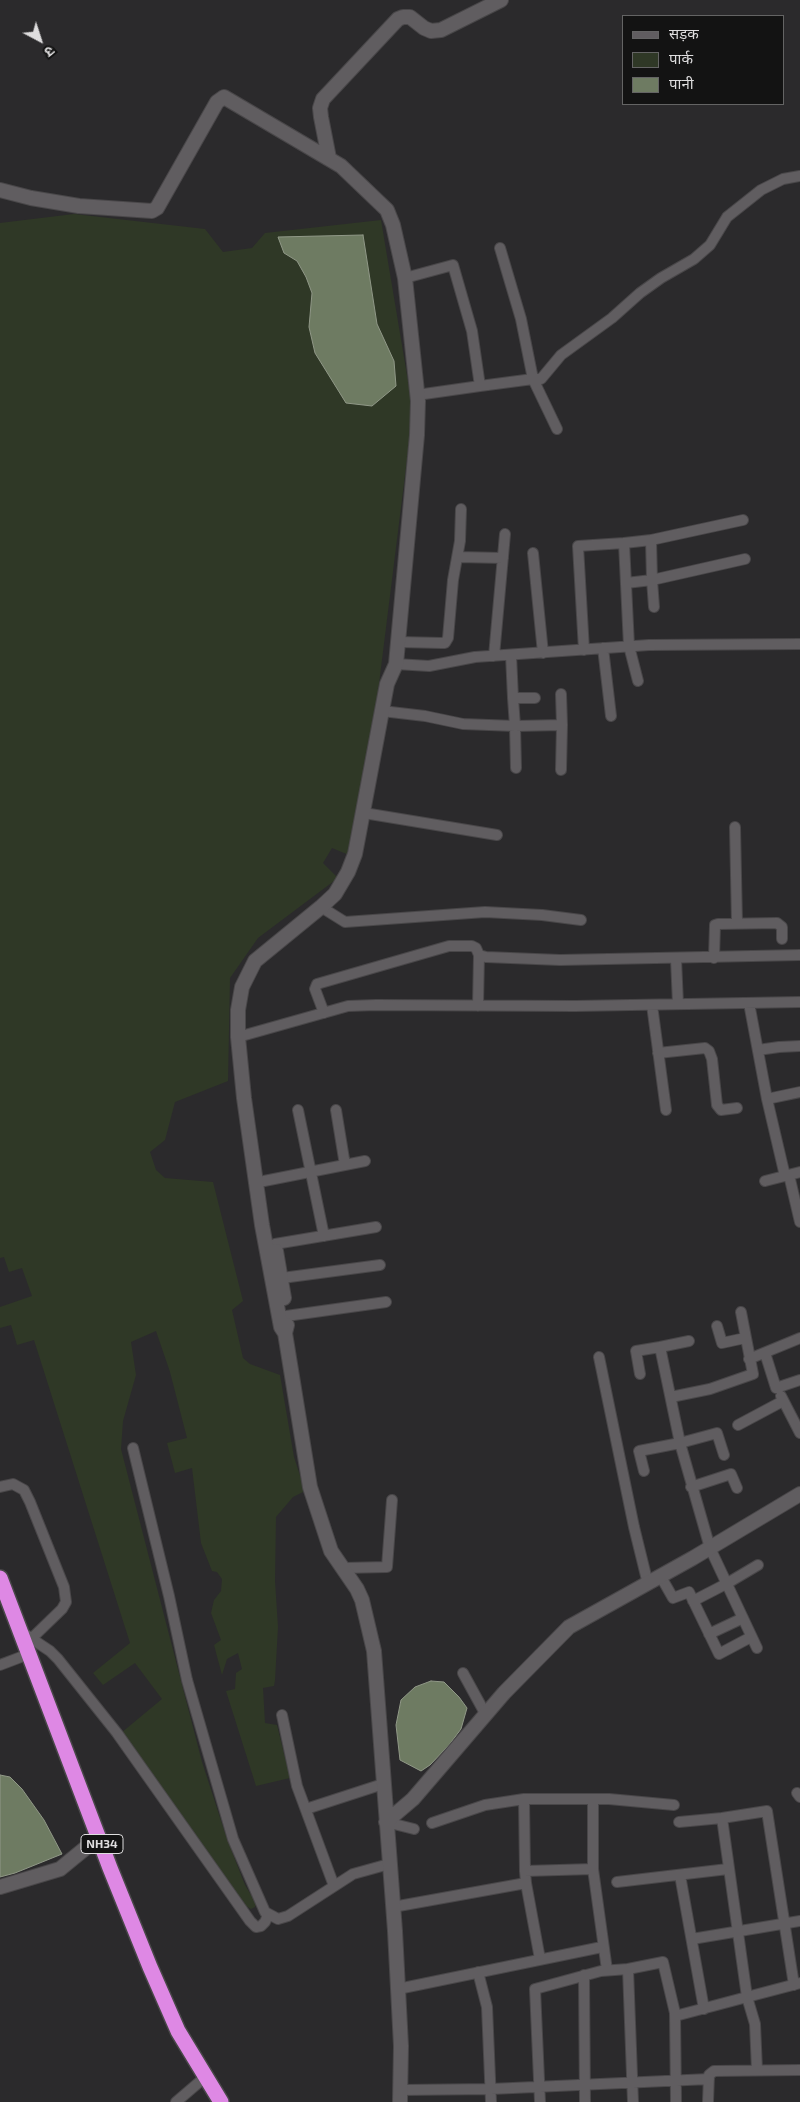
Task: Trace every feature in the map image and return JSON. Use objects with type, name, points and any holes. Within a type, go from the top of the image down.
[{"type":"highway","name":"NH34","points":[[1,1582],[26,1635],[96,1839]]},
{"type":"highway","name":"NH34","points":[[0,1600],[21,1657],[96,1839],[178,2031],[211,2102]]},
{"type":"highway","name":"NH34","points":[[201,2080],[221,2102]]},
{"type":"street","points":[[329,158],[320,108],[323,99],[398,19],[410,17],[431,31],[441,30],[501,0]]},
{"type":"street","points":[[0,190],[31,198],[79,206],[152,211],[157,208],[217,102],[224,97],[329,158],[356,179],[387,210],[393,225],[405,278],[417,395],[417,436],[399,642],[395,668],[387,684],[386,711],[368,814],[348,872],[325,909],[270,948],[251,967],[242,986],[238,1010],[264,1182],[282,1278],[283,1317],[281,1327],[285,1333],[310,1487],[331,1551],[357,1589],[362,1600],[374,1651],[398,1989],[401,2046],[400,2096],[491,2089],[709,2079]]},
{"type":"street","points":[[417,395],[541,379],[561,355],[612,318],[640,293],[660,278],[694,260],[710,244],[727,217],[760,190],[783,179],[800,176]]},
{"type":"street","points":[[500,248],[521,319],[533,379],[556,429]]},
{"type":"street","points":[[405,278],[453,265],[472,331],[480,386]]},
{"type":"street","points":[[399,642],[445,642],[448,638],[453,580],[458,557],[461,509]]},
{"type":"street","points":[[584,650],[578,546],[651,540],[743,520]]},
{"type":"street","points":[[494,656],[505,534]]},
{"type":"street","points":[[651,540],[654,607]]},
{"type":"street","points":[[624,542],[629,646],[638,681]]},
{"type":"street","points":[[533,553],[543,653]]},
{"type":"street","points":[[458,557],[503,558]]},
{"type":"street","points":[[626,583],[652,580],[745,559]]},
{"type":"street","points":[[395,668],[429,666],[475,657],[629,646],[800,644]]},
{"type":"street","points":[[603,648],[611,716]]},
{"type":"street","points":[[511,655],[516,768]]},
{"type":"street","points":[[561,694],[561,770]]},
{"type":"street","points":[[513,698],[535,698]]},
{"type":"street","points":[[386,711],[463,724],[562,725]]},
{"type":"street","points":[[368,814],[498,835]]},
{"type":"street","points":[[735,826],[737,923]]},
{"type":"street","points":[[325,909],[345,922],[485,912],[581,920]]},
{"type":"street","points":[[714,958],[715,925],[778,923],[782,927],[782,938]]},
{"type":"street","points":[[324,1013],[315,989],[317,984],[449,946],[472,946],[476,948],[478,954],[478,1006]]},
{"type":"street","points":[[478,954],[486,957],[560,960],[800,955]]},
{"type":"street","points":[[676,959],[678,1004]]},
{"type":"street","points":[[241,1035],[348,1006],[376,1004],[478,1006],[800,1002]]},
{"type":"street","points":[[749,1003],[767,1099],[800,1222]]},
{"type":"street","points":[[652,1005],[666,1110]]},
{"type":"street","points":[[241,1035],[244,1098],[260,1216],[283,1317]]},
{"type":"street","points":[[758,1050],[800,1046]]},
{"type":"street","points":[[658,1053],[705,1048],[709,1051],[712,1059],[717,1105],[720,1110],[737,1108]]},
{"type":"street","points":[[767,1099],[800,1092]]},
{"type":"street","points":[[298,1110],[324,1236]]},
{"type":"street","points":[[336,1110],[345,1166]]},
{"type":"street","points":[[264,1182],[364,1161]]},
{"type":"street","points":[[765,1181],[800,1172]]},
{"type":"street","points":[[275,1244],[376,1227]]},
{"type":"street","points":[[282,1278],[380,1264]]},
{"type":"street","points":[[283,1317],[386,1302]]},
{"type":"street","points":[[671,1396],[710,1389],[752,1374],[741,1312]]},
{"type":"street","points":[[718,1326],[722,1343],[746,1338]]},
{"type":"street","points":[[749,1359],[800,1338]]},
{"type":"street","points":[[640,1374],[636,1350],[660,1348],[689,1341]]},
{"type":"street","points":[[660,1348],[680,1443],[710,1548],[757,1648]]},
{"type":"street","points":[[764,1353],[776,1388],[800,1433]]},
{"type":"street","points":[[599,1357],[634,1527],[648,1584]]},
{"type":"street","points":[[776,1388],[800,1380]]},
{"type":"street","points":[[738,1425],[783,1401]]},
{"type":"street","points":[[644,1471],[639,1451],[717,1433],[724,1455]]},
{"type":"street","points":[[133,1448],[169,1596],[187,1680],[232,1839],[265,1912],[278,1919],[288,1916],[353,1874],[389,1864]]},
{"type":"street","points":[[691,1486],[731,1474],[737,1488]]},
{"type":"street","points":[[0,1487],[13,1484],[24,1490],[64,1587],[66,1602],[62,1609],[26,1635],[50,1650],[117,1733],[250,1921],[256,1927],[261,1926],[266,1922],[268,1915]]},
{"type":"street","points":[[386,1822],[413,1799],[531,1664],[568,1627],[648,1584],[800,1494]]},
{"type":"street","points":[[342,1568],[387,1567],[392,1500]]},
{"type":"street","points":[[693,1601],[758,1565]]},
{"type":"street","points":[[661,1576],[673,1598],[689,1592],[719,1654],[751,1637]]},
{"type":"street","points":[[709,1634],[742,1618]]},
{"type":"street","points":[[0,1665],[21,1657]]},
{"type":"street","points":[[463,1673],[486,1715]]},
{"type":"street","points":[[282,1715],[297,1786],[334,1886]]},
{"type":"street","points":[[306,1810],[383,1784]]},
{"type":"street","points":[[524,1799],[526,1883],[540,1959]]},
{"type":"street","points":[[432,1823],[485,1804],[524,1799],[593,1799],[674,1805]]},
{"type":"street","points":[[593,1799],[593,1869],[606,1970]]},
{"type":"street","points":[[674,2013],[679,2016],[797,1984],[784,1925],[767,1811],[679,1822]]},
{"type":"street","points":[[722,1818],[736,1932],[747,1997],[755,2024],[757,2070]]},
{"type":"street","points":[[386,1822],[414,1829]]},
{"type":"street","points":[[0,1887],[60,1869],[96,1839]]},
{"type":"street","points":[[525,1871],[593,1869]]},
{"type":"street","points":[[617,1882],[728,1870]]},
{"type":"street","points":[[680,1875],[704,2009]]},
{"type":"street","points":[[393,1906],[526,1883]]},
{"type":"street","points":[[692,1939],[800,1921]]},
{"type":"street","points":[[398,1989],[602,1948]]},
{"type":"street","points":[[540,2102],[535,1989],[606,1970],[663,1962],[674,2013],[676,2102]]},
{"type":"street","points":[[628,1968],[633,2102]]},
{"type":"street","points":[[478,1972],[487,2007],[491,2102]]},
{"type":"street","points":[[584,1975],[585,2102]]},
{"type":"street","points":[[708,2102],[709,2075],[714,2071],[800,2070]]},
{"type":"street","points":[[176,2102],[201,2080]]},
{"type":"green space","points":[[74,214],[205,229],[223,252],[252,248],[265,233],[381,220],[413,411],[369,764],[349,855],[332,848],[323,863],[338,878],[258,938],[230,978],[228,1081],[175,1102],[165,1140],[150,1152],[156,1170],[165,1178],[213,1182],[243,1301],[232,1310],[243,1358],[250,1364],[280,1375],[294,1457],[305,1491],[293,1497],[276,1517],[275,1581],[278,1627],[275,1680],[274,1686],[263,1688],[265,1723],[277,1725],[290,1778],[256,1786],[226,1691],[235,1689],[236,1673],[242,1669],[238,1653],[227,1659],[222,1675],[214,1645],[221,1640],[211,1613],[214,1600],[221,1591],[222,1579],[217,1572],[212,1571],[201,1543],[192,1468],[175,1473],[167,1443],[187,1438],[170,1372],[156,1331],[131,1342],[136,1375],[123,1421],[121,1449],[202,1762],[227,1839],[245,1885],[256,1903],[255,1907],[251,1909],[246,1906],[121,1733],[162,1699],[135,1663],[103,1685],[93,1673],[130,1643],[34,1340],[17,1345],[11,1325],[0,1328],[0,1307],[32,1296],[22,1268],[9,1272],[4,1257],[0,1258],[0,223]],"holes":[[[363,236],[377,324],[394,361],[388,392],[372,406],[324,365],[315,353],[309,327],[312,293],[297,261]]]},
{"type":"water","points":[[363,235],[377,324],[394,361],[396,386],[372,406],[346,403],[315,353],[309,327],[312,293],[297,261],[284,253],[278,237]]},
{"type":"water","points":[[431,1681],[444,1682],[467,1708],[461,1729],[430,1765],[421,1771],[400,1760],[396,1725],[401,1700],[415,1687]]},
{"type":"water","points":[[0,1775],[10,1777],[22,1789],[44,1820],[62,1854],[0,1877]]}]
